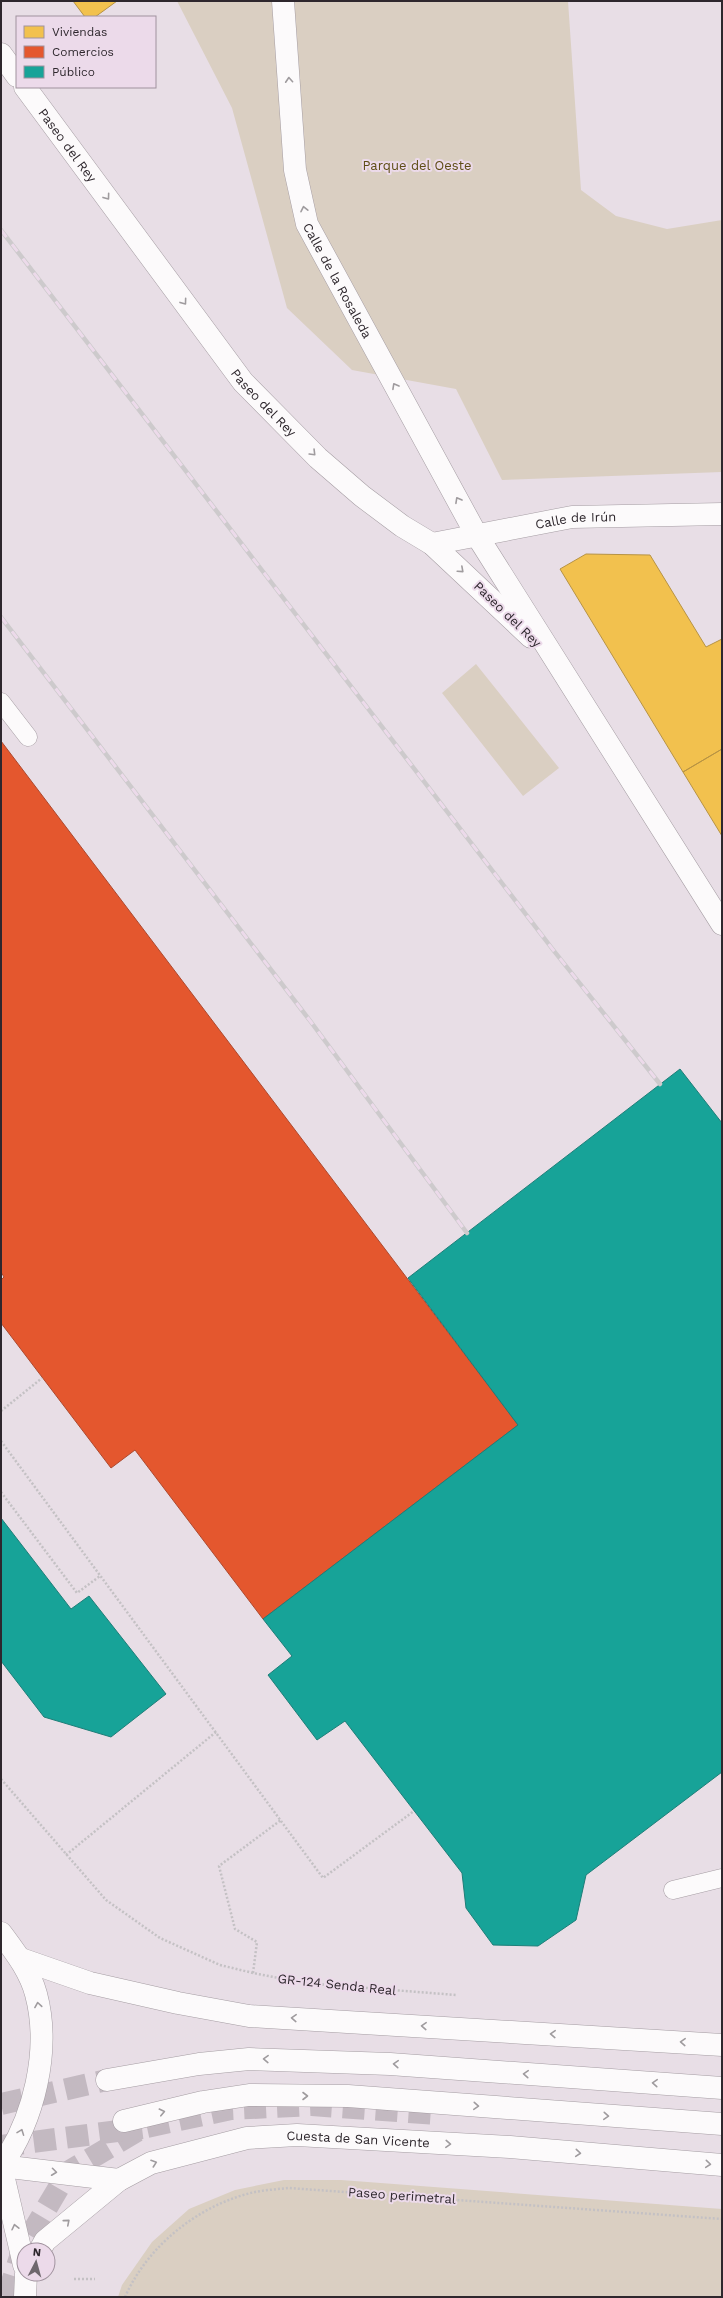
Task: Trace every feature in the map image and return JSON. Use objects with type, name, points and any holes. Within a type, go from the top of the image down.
[{"type":"main road","name":"Calle de la Rosaleda","points":[[283,1],[295,170],[307,224],[476,534]]},
{"type":"main road","points":[[1,54],[16,75]]},
{"type":"main road","name":"Paseo del Rey","points":[[26,88],[242,382],[318,458],[362,496],[402,526],[432,544],[491,597],[559,665]]},
{"type":"main road","name":"Calle de Irún","points":[[432,544],[476,534],[572,517],[722,514]]},
{"type":"main road","name":"Paseo del Rey","points":[[476,534],[722,924]]},
{"type":"main road","points":[[1,1933],[21,1959],[36,1993],[42,2028],[41,2055],[31,2103],[19,2137],[1,2166],[18,2242]]},
{"type":"main road","points":[[21,1959],[90,1983],[178,2003],[249,2016],[722,2045]]},
{"type":"main road","points":[[107,2080],[199,2064],[249,2059],[390,2064],[722,2088]]},
{"type":"main road","points":[[124,2121],[203,2102],[257,2095],[348,2096],[722,2124]]},
{"type":"main road","name":"Cuesta de San Vicente","points":[[44,2242],[119,2180],[151,2164],[204,2148],[247,2138],[297,2135],[510,2147],[722,2165]]},
{"type":"main road","points":[[1,2166],[119,2180]]},
{"type":"lane","points":[[1,702],[28,738]]},
{"type":"lane","points":[[673,1890],[722,1878]]},
{"type":"path","points":[[1,1410],[42,1378]]},
{"type":"path","points":[[1,1441],[323,1878],[414,1811]]},
{"type":"path","points":[[1,1492],[77,1593],[100,1576]]},
{"type":"path","points":[[66,1855],[216,1732]]},
{"type":"path","name":"GR-124 Senda Real","points":[[1,1780],[106,1900],[160,1938],[220,1965],[253,1974],[304,1983],[462,1995]]},
{"type":"path","points":[[253,1974],[257,1942],[235,1929],[219,1866],[281,1820]]},
{"type":"path","name":"Paseo perimetral","points":[[126,2297],[142,2269],[165,2240],[190,2220],[254,2192],[289,2188],[722,2219]]},
{"type":"path","points":[[74,2279],[95,2279]]},
{"type":"green space","name":"Parque del Oeste","points":[[177,1],[568,1],[581,190],[616,216],[667,229],[722,220],[722,472],[502,480],[456,389],[352,370],[287,308],[232,108]]},
{"type":"green space","points":[[476,664],[559,768],[523,796],[442,693]]},
{"type":"green space","points":[[284,2180],[341,2180],[722,2209],[722,2297],[118,2297],[122,2285],[152,2242],[189,2209],[235,2190]]},
{"type":"building: Viviendas","points":[[73,1],[117,1],[96,16],[84,16]]},
{"type":"building: Viviendas","points":[[586,554],[650,555],[706,647],[722,639],[722,749],[683,772],[560,569]]},
{"type":"building: Viviendas","points":[[722,749],[722,836],[683,772]]},
{"type":"building: Comercios","points":[[1,741],[518,1425],[263,1619],[135,1450],[111,1468],[1,1323],[1,1280],[4,1277],[1,1272]]},
{"type":"building: Público","points":[[680,1069],[722,1123],[722,1772],[586,1875],[576,1920],[538,1946],[493,1945],[466,1908],[462,1873],[345,1721],[317,1740],[268,1675],[292,1656],[263,1619],[518,1425],[408,1278]]},
{"type":"building: Público","points":[[1,1518],[71,1609],[89,1596],[166,1694],[111,1737],[44,1717],[1,1661]]},
{"type":"tunnel","points":[[1,2104],[107,2080]]},
{"type":"tunnel","points":[[7,2297],[23,2248],[68,2172],[142,2128],[231,2109],[312,2105],[438,2114]]},
{"type":"tunnel","points":[[1,2146],[142,2128]]},
{"type":"railway","points":[[1,230],[554,951],[660,1084]]},
{"type":"railway","points":[[1,617],[311,1022],[467,1233]]}]
